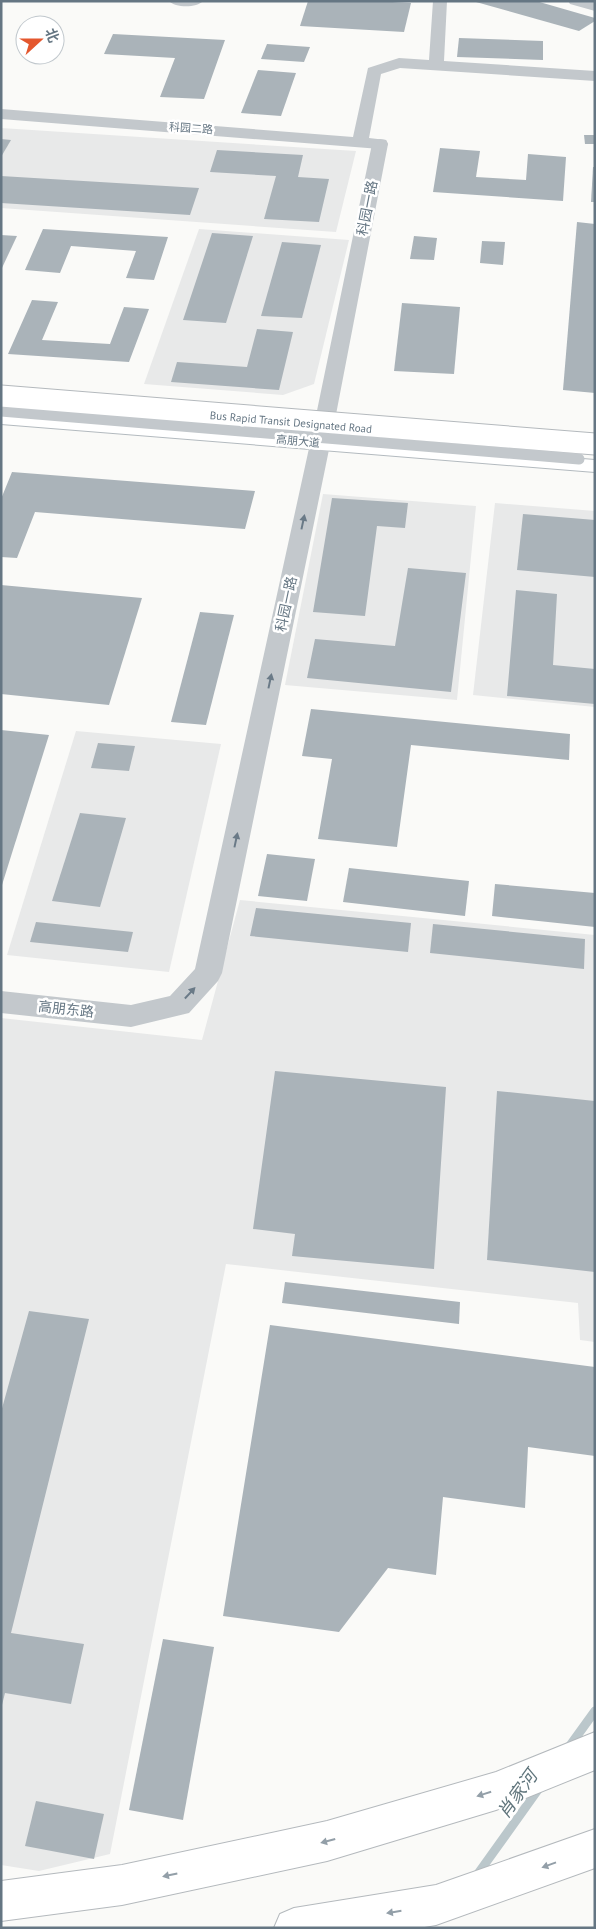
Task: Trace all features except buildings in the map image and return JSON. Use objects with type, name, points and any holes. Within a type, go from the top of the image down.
[{"type":"main road","points":[[1,396],[595,444]]},
{"type":"main road","name":"高朋大道","points":[[1,404],[322,436],[589,458]]},
{"type":"main road","name":"高朋大道","points":[[1,418],[322,436]]},
{"type":"main road","points":[[1,1901],[122,1885],[328,1841],[496,1791],[595,1752]]},
{"type":"main road","points":[[294,1928],[436,1905],[595,1848]]},
{"type":"street","points":[[176,1],[196,1]]},
{"type":"street","points":[[436,66],[440,1]]},
{"type":"street","points":[[575,1],[595,7]]},
{"type":"street","points":[[360,141],[374,71],[399,63],[595,76]]},
{"type":"street","name":"科园二路","points":[[1,114],[380,144]]},
{"type":"street","name":"科园一路","points":[[131,1016],[179,1005],[208,973],[322,436],[380,144]]},
{"type":"street","name":"高朋东路","points":[[1,1002],[131,1016]]},
{"type":"lane","name":"Bus Rapid Transit Designated Road","points":[[1,411],[589,458]]},
{"type":"shaded area","points":[[1,128],[356,151],[336,232],[1,208]]},
{"type":"shaded area","points":[[199,229],[349,240],[314,384],[283,395],[144,384]]},
{"type":"shaded area","points":[[323,494],[476,506],[457,700],[285,685]]},
{"type":"shaded area","points":[[495,503],[595,511],[595,707],[473,695]]},
{"type":"shaded area","points":[[76,731],[221,744],[169,972],[7,955]]},
{"type":"shaded area","points":[[240,900],[595,935],[595,1342],[580,1340],[578,1303],[226,1264],[110,1854],[39,1871],[1,1865],[1,1018],[202,1040]]},
{"type":"waterway","name":"肖家河","points":[[569,1747],[595,1711]]},
{"type":"waterway","name":"肖家河","points":[[477,1875],[540,1787]]}]
